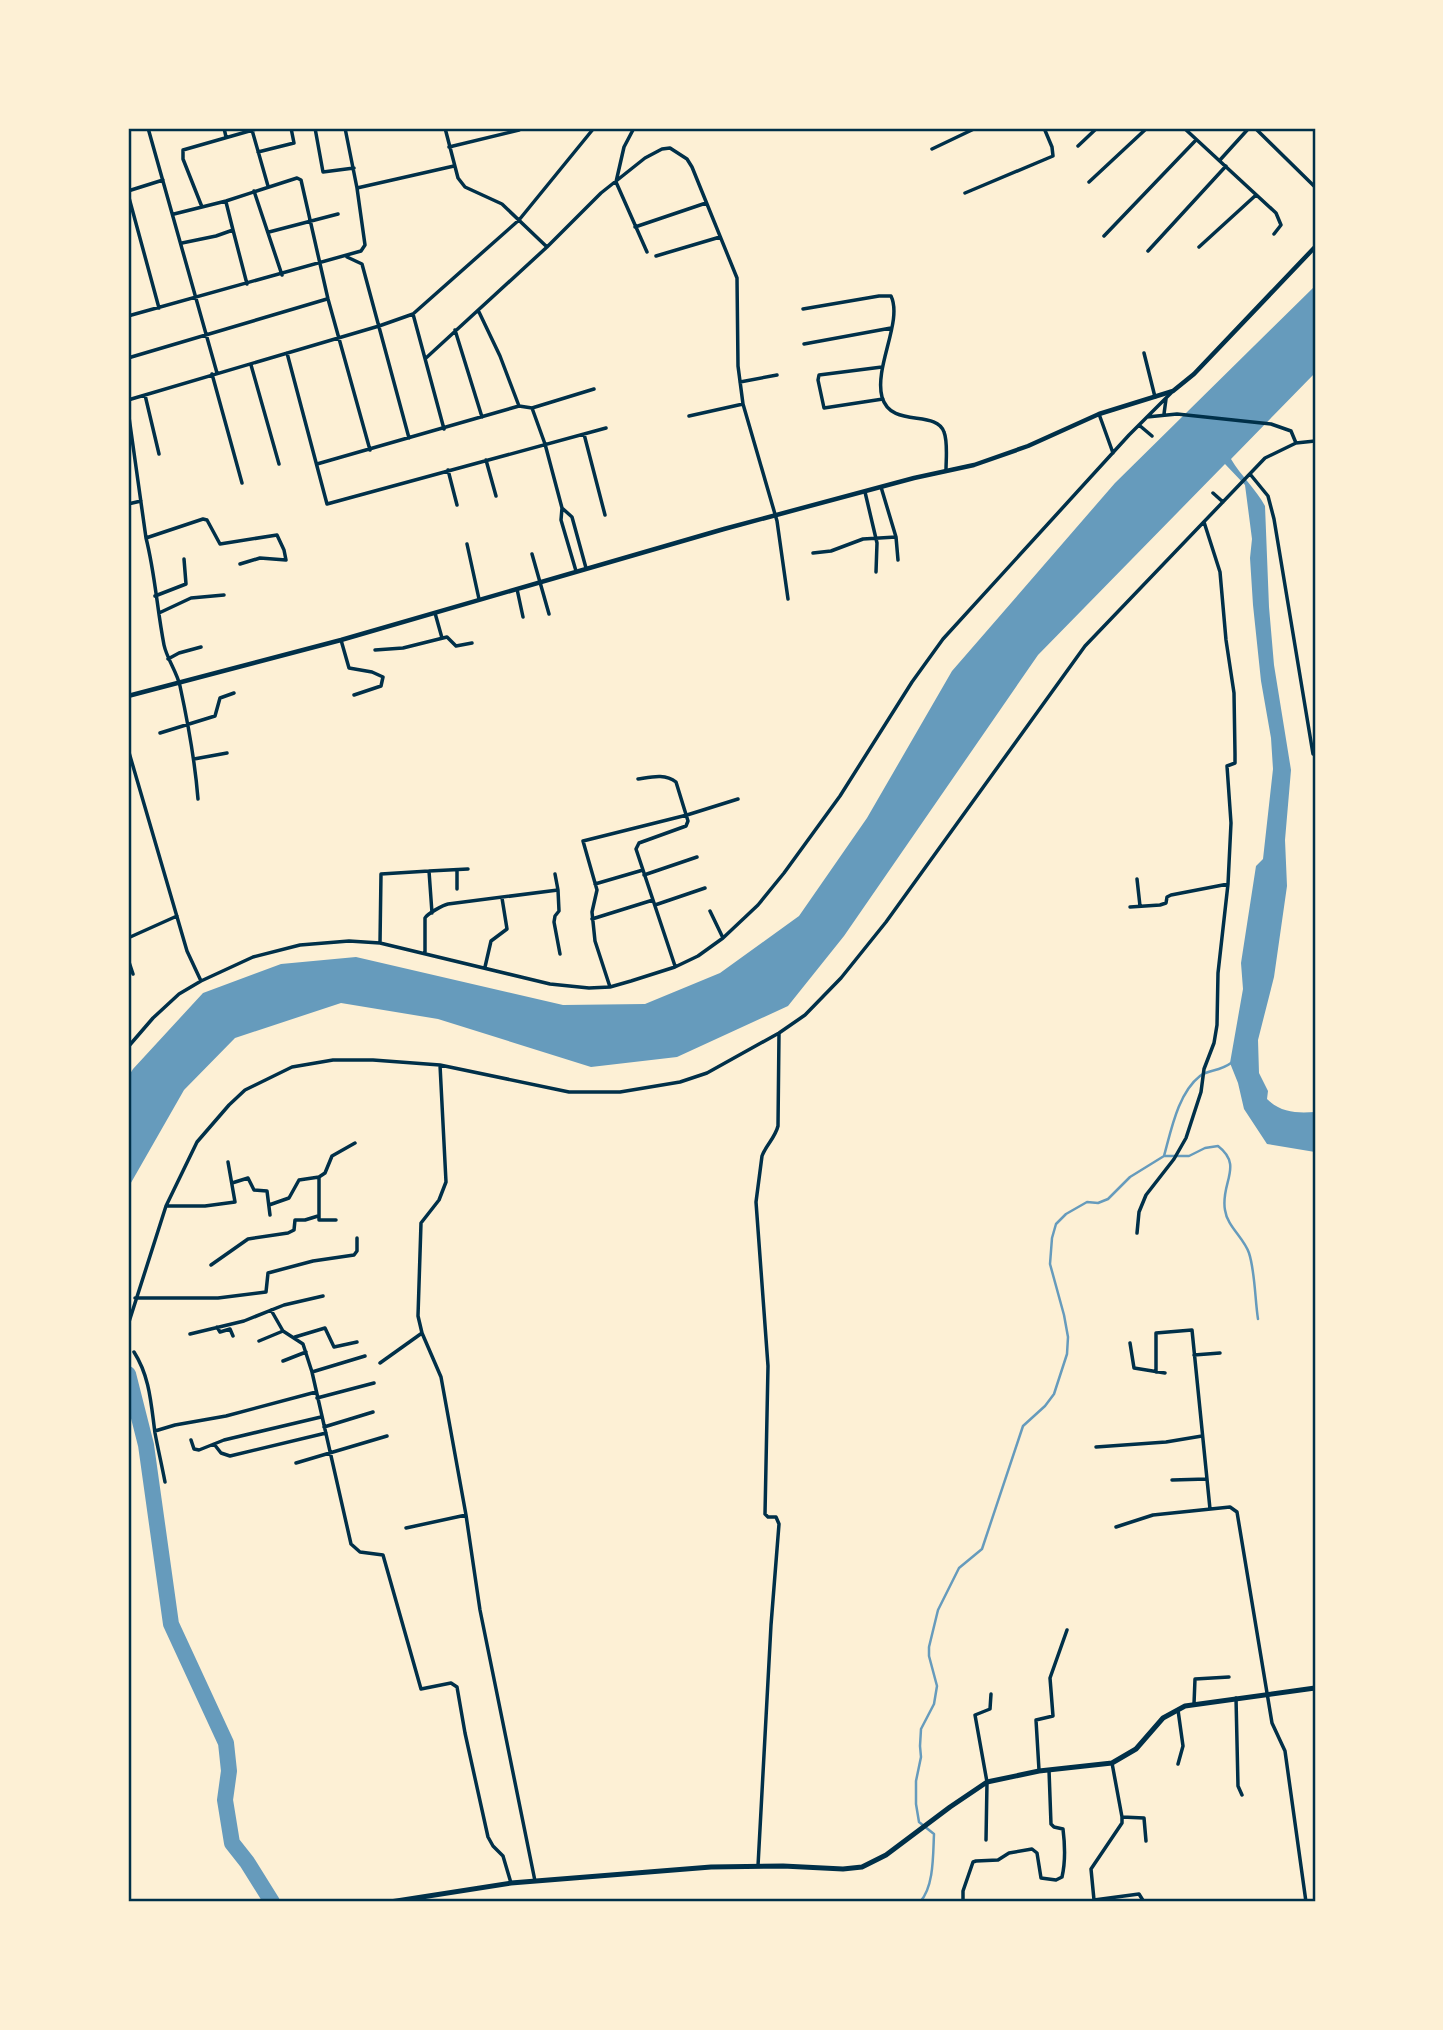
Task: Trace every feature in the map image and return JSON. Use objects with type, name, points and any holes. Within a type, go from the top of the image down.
[{"type":"main road","points":[[390,1902],[511,1883],[711,1867],[862,1867],[887,1855],[987,1782],[1039,1771],[1112,1763],[1136,1749],[1163,1718],[1178,1708],[1315,1688]]},
{"type":"street","points":[[148,128],[197,297],[242,483]]},
{"type":"street","points":[[224,128],[226,137]]},
{"type":"street","points":[[202,207],[183,159],[183,150],[260,128]]},
{"type":"street","points":[[257,152],[294,143],[291,128]]},
{"type":"street","points":[[315,128],[322,171],[354,168]]},
{"type":"street","points":[[128,316],[361,251],[365,245],[354,168],[345,128]]},
{"type":"street","points":[[444,128],[458,178],[465,187],[502,204],[547,247]]},
{"type":"street","points":[[128,400],[214,373],[251,365],[412,314],[519,220],[594,128]]},
{"type":"street","points":[[634,128],[624,147],[616,182],[647,252]]},
{"type":"street","points":[[932,149],[976,128]]},
{"type":"street","points":[[965,193],[1053,156],[1044,128]]},
{"type":"street","points":[[1078,146],[1097,128]]},
{"type":"street","points":[[1089,182],[1147,128]]},
{"type":"street","points":[[1184,128],[1281,220],[1280,228],[1274,233]]},
{"type":"street","points":[[1220,160],[1249,128]]},
{"type":"street","points":[[1255,128],[1315,187]]},
{"type":"street","points":[[252,130],[268,187]]},
{"type":"street","points":[[449,147],[519,131]]},
{"type":"street","points":[[1104,236],[1196,140]]},
{"type":"street","points":[[426,358],[455,330],[479,312],[601,193],[645,158],[670,148],[687,159],[737,278],[743,404],[775,516],[788,599]]},
{"type":"street","points":[[357,188],[454,166]]},
{"type":"street","points":[[1147,251],[1226,166]]},
{"type":"street","points":[[174,214],[300,178],[328,299],[370,450]]},
{"type":"street","points":[[159,308],[128,192],[163,180]]},
{"type":"street","points":[[254,191],[282,275]]},
{"type":"street","points":[[1199,247],[1256,195]]},
{"type":"street","points":[[226,201],[247,284]]},
{"type":"street","points":[[635,227],[706,203]]},
{"type":"street","points":[[268,233],[338,214]]},
{"type":"street","points":[[182,243],[233,230]]},
{"type":"street","points":[[656,256],[720,237]]},
{"type":"street","points":[[128,1048],[161,1010],[179,994],[253,957],[277,949],[323,943],[380,943],[561,985],[589,988],[610,987],[675,967],[698,956],[723,938],[758,905],[784,873],[841,796],[912,682],[943,639],[1139,425],[1194,374],[1315,247]]},
{"type":"street","points":[[347,257],[362,264],[409,439]]},
{"type":"street","points":[[803,309],[891,296],[895,310],[883,367],[883,398],[890,410],[901,416],[939,425],[945,433],[948,470]]},
{"type":"street","points":[[128,358],[328,299]]},
{"type":"street","points":[[479,312],[500,356],[519,407]]},
{"type":"street","points":[[412,314],[444,429]]},
{"type":"street","points":[[804,344],[891,328]]},
{"type":"street","points":[[455,330],[481,417]]},
{"type":"street","points":[[1144,352],[1155,397]]},
{"type":"street","points":[[287,353],[327,504],[606,428]]},
{"type":"street","points":[[251,365],[279,464]]},
{"type":"street","points":[[883,367],[819,375],[818,380],[824,408],[883,398]]},
{"type":"street","points":[[740,382],[776,375]]},
{"type":"street","points":[[317,464],[519,407],[532,408],[594,388]]},
{"type":"street","points":[[128,696],[341,640],[586,568],[881,487],[974,465],[1028,446],[1099,414],[1173,391]]},
{"type":"street","points":[[145,395],[159,454]]},
{"type":"street","points":[[1164,414],[1167,397]]},
{"type":"street","points":[[689,416],[743,404]]},
{"type":"street","points":[[532,408],[545,444],[562,508],[561,520],[576,571]]},
{"type":"street","points":[[128,410],[136,482],[153,564],[155,596],[169,659],[179,682],[194,759],[198,799]]},
{"type":"street","points":[[1099,414],[1113,453]]},
{"type":"street","points":[[1147,417],[1177,414],[1271,425],[1291,431],[1296,443]]},
{"type":"street","points":[[1139,425],[1152,436]]},
{"type":"street","points":[[584,434],[605,515]]},
{"type":"street","points":[[128,1325],[166,1206],[197,1142],[246,1090],[292,1067],[332,1060],[440,1065],[569,1092],[620,1092],[680,1082],[707,1073],[779,1033],[805,1015],[841,978],[886,922],[1085,646],[1265,458],[1296,443],[1315,441]]},
{"type":"street","points":[[486,460],[496,496]]},
{"type":"street","points":[[447,471],[457,505]]},
{"type":"street","points":[[1250,474],[1268,496],[1274,519],[1313,754]]},
{"type":"street","points":[[881,487],[896,537],[898,560]]},
{"type":"street","points":[[865,492],[876,537],[876,572]]},
{"type":"street","points":[[1213,493],[1223,502]]},
{"type":"street","points":[[128,504],[141,501]]},
{"type":"street","points":[[562,508],[572,517],[586,568]]},
{"type":"street","points":[[146,538],[203,519],[207,520],[220,544],[278,535],[286,560],[260,558],[240,564]]},
{"type":"street","points":[[1137,1233],[1142,1203],[1186,1138],[1217,1026],[1218,972],[1228,884],[1231,823],[1227,766],[1235,762],[1234,693],[1220,572],[1204,522]]},
{"type":"street","points":[[813,554],[831,551],[863,539],[896,537]]},
{"type":"street","points":[[467,544],[479,599]]},
{"type":"street","points":[[532,554],[549,614]]},
{"type":"street","points":[[155,596],[186,584],[184,559]]},
{"type":"street","points":[[517,589],[523,617]]},
{"type":"street","points":[[159,613],[191,598],[224,595]]},
{"type":"street","points":[[434,612],[442,638]]},
{"type":"street","points":[[375,650],[403,648],[442,638],[449,639],[456,646],[472,643]]},
{"type":"street","points":[[341,640],[349,668],[383,677],[382,686],[354,695]]},
{"type":"street","points":[[169,659],[179,653],[201,647]]},
{"type":"street","points":[[160,733],[215,716],[220,698],[234,693]]},
{"type":"street","points":[[128,749],[187,951],[201,981]]},
{"type":"street","points":[[194,759],[227,753]]},
{"type":"street","points":[[638,779],[663,776],[673,779],[687,816],[686,826],[636,845],[675,967]]},
{"type":"street","points":[[610,987],[599,958],[592,919],[597,890],[583,841],[687,816],[738,799]]},
{"type":"street","points":[[595,884],[697,857]]},
{"type":"street","points":[[457,869],[457,889]]},
{"type":"street","points":[[380,943],[381,874],[468,869]]},
{"type":"street","points":[[429,872],[432,913]]},
{"type":"street","points":[[555,874],[559,911],[554,922],[560,954]]},
{"type":"street","points":[[1137,879],[1140,906]]},
{"type":"street","points":[[1130,907],[1160,905],[1166,903],[1171,895],[1228,884]]},
{"type":"street","points":[[592,919],[705,888]]},
{"type":"street","points":[[425,953],[425,918],[445,905],[558,890]]},
{"type":"street","points":[[485,967],[491,941],[507,929],[502,898]]},
{"type":"street","points":[[710,911],[723,938]]},
{"type":"street","points":[[128,938],[177,916]]},
{"type":"street","points":[[128,959],[133,974]]},
{"type":"street","points":[[758,1866],[779,1524],[776,1517],[768,1517],[765,1514],[768,1366],[757,1202],[762,1156],[778,1126],[779,1033]]},
{"type":"street","points":[[440,1065],[446,1182],[439,1200],[421,1223],[417,1297],[422,1333],[440,1377],[466,1515],[480,1610],[535,1881]]},
{"type":"street","points":[[269,1205],[289,1198],[299,1180],[319,1177],[326,1171],[331,1156],[355,1143]]},
{"type":"street","points":[[166,1206],[205,1206],[234,1202],[228,1162]]},
{"type":"street","points":[[319,1177],[318,1216],[320,1220],[336,1220]]},
{"type":"street","points":[[232,1183],[249,1178],[255,1191],[268,1192],[270,1216]]},
{"type":"street","points":[[211,1265],[248,1239],[288,1233],[295,1230],[295,1220],[318,1216]]},
{"type":"street","points":[[135,1298],[252,1296],[266,1292],[268,1273],[313,1261],[354,1255],[358,1238]]},
{"type":"street","points":[[190,1334],[244,1321],[271,1310],[323,1296]]},
{"type":"street","points":[[271,1310],[283,1331],[303,1344],[312,1372],[351,1544],[357,1551],[380,1553],[384,1557],[422,1689],[452,1683],[457,1687],[488,1836],[503,1856],[511,1883]]},
{"type":"street","points":[[217,1328],[220,1332],[230,1329],[233,1336]]},
{"type":"street","points":[[293,1338],[326,1328],[334,1347],[357,1342]]},
{"type":"street","points":[[1156,1372],[1158,1332],[1192,1329],[1210,1509]]},
{"type":"street","points":[[259,1341],[283,1331]]},
{"type":"street","points":[[380,1363],[422,1333]]},
{"type":"street","points":[[1130,1343],[1134,1368],[1166,1373]]},
{"type":"street","points":[[134,1352],[152,1398],[165,1482]]},
{"type":"street","points":[[284,1361],[306,1352]]},
{"type":"street","points":[[1194,1355],[1220,1353]]},
{"type":"street","points":[[312,1372],[365,1356]]},
{"type":"street","points":[[317,1398],[374,1383]]},
{"type":"street","points":[[155,1431],[226,1416],[316,1392]]},
{"type":"street","points":[[214,1444],[221,1453],[230,1456],[325,1430],[373,1412]]},
{"type":"street","points":[[191,1440],[197,1450],[322,1416]]},
{"type":"street","points":[[1096,1447],[1202,1436]]},
{"type":"street","points":[[296,1463],[387,1437]]},
{"type":"street","points":[[1172,1479],[1208,1479]]},
{"type":"street","points":[[1116,1527],[1153,1514],[1230,1507],[1237,1512],[1272,1723],[1286,1751],[1306,1902]]},
{"type":"street","points":[[406,1528],[466,1515]]},
{"type":"street","points":[[1039,1771],[1036,1720],[1053,1716],[1050,1678],[1067,1630]]},
{"type":"street","points":[[1194,1704],[1195,1679],[1229,1677]]},
{"type":"street","points":[[986,1840],[987,1782],[975,1715],[990,1709],[991,1694]]},
{"type":"street","points":[[1236,1698],[1238,1786],[1242,1796]]},
{"type":"street","points":[[1178,1708],[1183,1746],[1178,1764]]},
{"type":"street","points":[[1112,1763],[1122,1823],[1091,1869],[1094,1901],[1139,1894],[1144,1902]]},
{"type":"street","points":[[963,1902],[965,1885],[976,1861],[998,1860],[1009,1853],[1032,1849],[1037,1853],[1041,1878],[1056,1880],[1062,1877],[1065,1862],[1063,1829],[1051,1824],[1049,1770]]},
{"type":"street","points":[[1122,1817],[1143,1818],[1146,1841]]},
{"type":"water","points":[[1315,286],[1315,373],[1231,459],[1265,506],[1274,665],[1291,770],[1285,840],[1287,886],[1274,977],[1258,1040],[1259,1073],[1268,1091],[1267,1099],[1272,1104],[1290,1111],[1315,1112],[1315,1152],[1267,1144],[1244,1109],[1230,1063],[1243,989],[1241,963],[1256,866],[1263,859],[1273,769],[1253,605],[1250,558],[1252,539],[1245,485],[1225,464],[1038,655],[844,936],[788,1006],[677,1057],[591,1067],[438,1019],[341,1003],[235,1038],[184,1090],[128,1188],[128,1077],[203,993],[281,964],[356,957],[563,1005],[645,1004],[720,973],[799,916],[867,818],[952,671],[1115,483]]},
{"type":"waterway","points":[[920,1902],[925,1896],[930,1879],[934,1834],[919,1822],[916,1804],[921,1729],[934,1704],[937,1686],[929,1647],[938,1610],[959,1568],[982,1549],[1023,1426],[1054,1394],[1067,1354],[1068,1337],[1064,1315],[1050,1264],[1056,1224],[1066,1214],[1087,1202],[1098,1203],[1108,1199],[1130,1177],[1164,1156],[1176,1113],[1192,1083],[1203,1074],[1231,1063]]},
{"type":"waterway","points":[[1164,1156],[1189,1156],[1205,1148],[1218,1146],[1226,1153],[1230,1168],[1224,1200],[1226,1216],[1249,1253],[1258,1319]]},
{"type":"waterway","points":[[128,1374],[146,1445],[171,1624],[226,1743],[229,1771],[225,1800],[232,1843],[272,1902]]}]
